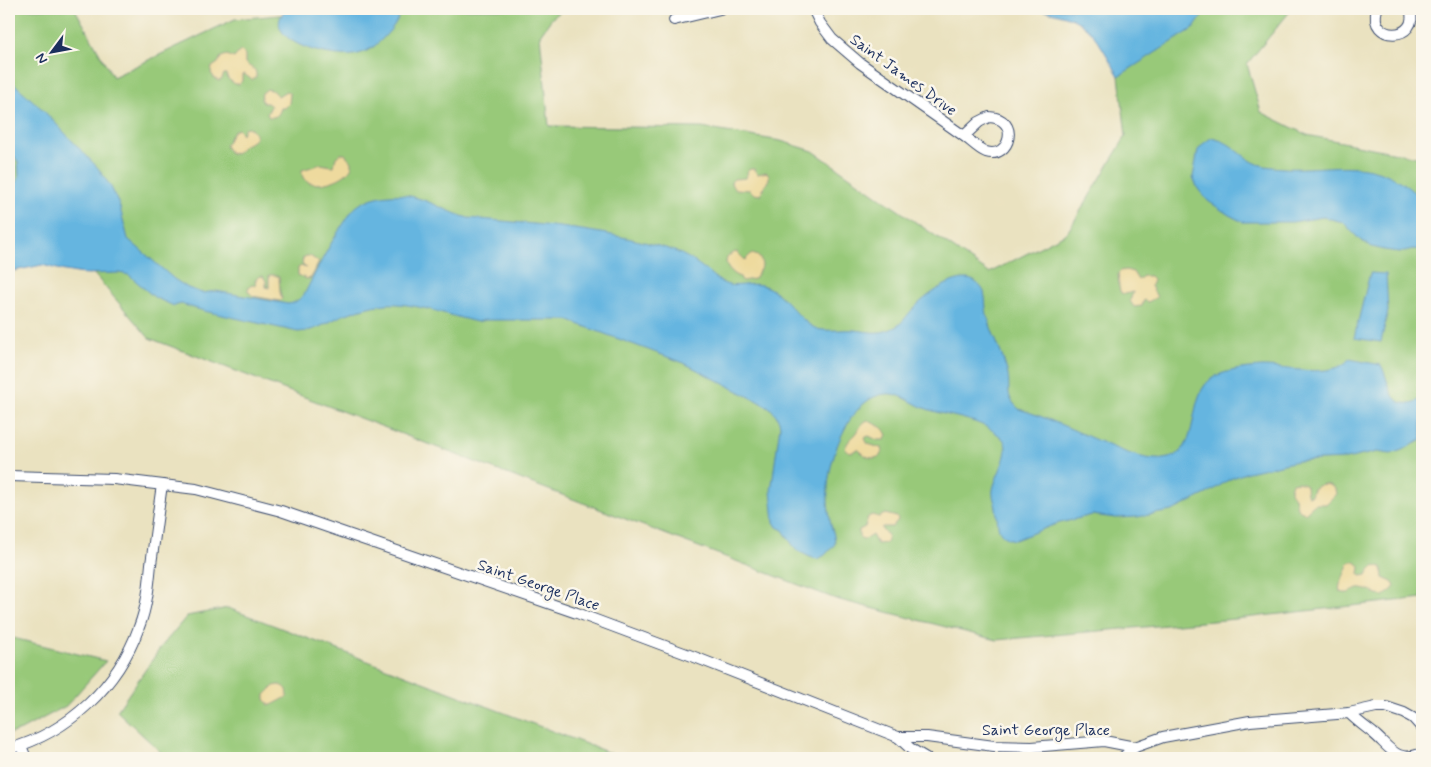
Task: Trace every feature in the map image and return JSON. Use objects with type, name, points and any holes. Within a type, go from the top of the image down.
[{"type":"street","points":[[674,20],[720,9]]},
{"type":"street","name":"Saint James Drive","points":[[813,9],[820,23],[832,39],[860,63],[964,136]]},
{"type":"street","points":[[1377,9],[1375,16],[1379,27],[1389,34],[1401,33],[1410,24],[1412,18],[1410,9]]},
{"type":"street","name":"Saint George Place","points":[[9,476],[114,480],[196,488],[281,511],[495,584],[692,656],[898,737],[911,749],[926,758]]},
{"type":"street","points":[[9,749],[44,736],[83,710],[114,676],[128,652],[139,627],[146,602],[162,485]]},
{"type":"street","name":"Saint George Place","points":[[1122,758],[1135,747],[1163,737],[1250,721],[1349,713],[1367,708],[1386,707],[1404,713],[1413,718],[1422,728]]},
{"type":"street","points":[[1349,713],[1394,754],[1412,756],[1422,752]]},
{"type":"street","name":"Saint George Place","points":[[898,737],[927,737],[994,746],[1032,747],[1104,741],[1135,747]]},
{"type":"street","points":[[21,746],[26,758]]},
{"type":"green space","points":[[9,9],[75,9],[113,77],[235,19],[346,9],[564,9],[552,18],[540,35],[549,126],[702,128],[781,141],[813,151],[989,273],[1067,233],[1126,136],[1119,76],[1148,9],[1292,9],[1247,64],[1261,112],[1307,135],[1422,158],[1422,598],[1235,619],[997,640],[836,599],[149,338],[81,259],[9,259]]},
{"type":"green space","points":[[228,608],[623,758],[167,758],[117,711],[161,647],[187,616]]},
{"type":"green space","points":[[9,637],[106,661],[66,706],[21,730],[9,734]]},
{"type":"sand","points":[[240,51],[245,55],[245,63],[255,70],[256,77],[252,80],[244,74],[239,84],[235,84],[228,79],[226,74],[219,81],[215,79],[211,73],[212,67],[218,63],[221,57],[227,55],[234,58]]},
{"type":"sand","points":[[267,89],[274,91],[278,96],[286,91],[290,94],[289,104],[285,108],[281,108],[274,117],[269,117],[267,114],[271,106],[263,103],[261,99],[262,93]]},
{"type":"sand","points":[[247,127],[254,131],[255,139],[236,153],[230,153],[225,146],[233,131],[238,129],[242,134],[244,128]]},
{"type":"sand","points":[[340,154],[345,154],[352,162],[348,172],[341,177],[333,181],[315,184],[308,182],[303,177],[302,170],[321,164],[334,166],[336,157]]},
{"type":"sand","points":[[754,169],[758,174],[767,172],[769,175],[769,179],[760,195],[754,194],[750,190],[736,189],[732,186],[731,182],[734,179],[746,178],[748,170]]},
{"type":"sand","points":[[737,252],[745,260],[751,254],[758,256],[760,259],[762,266],[754,279],[742,281],[740,277],[728,268],[726,260],[731,254]]},
{"type":"sand","points":[[310,256],[319,262],[311,278],[307,279],[298,275],[298,268],[301,266],[306,268],[302,264],[303,258]]},
{"type":"sand","points":[[1120,271],[1133,272],[1138,280],[1143,276],[1150,276],[1153,279],[1151,286],[1157,297],[1148,302],[1144,300],[1142,306],[1134,307],[1130,301],[1133,292],[1125,294],[1121,293],[1119,289],[1118,274]]},
{"type":"sand","points":[[269,275],[279,277],[282,299],[280,301],[253,296],[248,291],[248,288],[252,285],[256,286],[255,281],[258,277],[263,276],[266,281],[266,287],[269,288]]},
{"type":"sand","points":[[868,420],[882,428],[887,436],[884,440],[866,437],[865,439],[868,444],[881,448],[880,456],[874,458],[868,457],[858,449],[852,452],[845,449],[865,421]]},
{"type":"sand","points":[[1298,482],[1305,485],[1308,496],[1311,495],[1313,489],[1324,484],[1335,489],[1336,494],[1326,504],[1315,504],[1305,513],[1298,509],[1295,497],[1290,491],[1292,483]]},
{"type":"sand","points":[[885,514],[897,517],[898,520],[892,527],[882,527],[882,530],[888,535],[886,543],[877,544],[872,535],[864,539],[859,537],[859,530],[865,527],[868,517],[872,515],[879,517]]},
{"type":"sand","points":[[1356,562],[1360,567],[1359,574],[1361,576],[1367,575],[1374,567],[1382,567],[1383,578],[1392,582],[1395,586],[1384,596],[1377,595],[1371,590],[1361,589],[1348,593],[1340,592],[1339,589],[1345,571],[1348,564]]},
{"type":"sand","points":[[274,686],[283,686],[288,692],[287,697],[269,705],[265,695]]},
{"type":"water","points":[[286,9],[401,9],[389,32],[377,44],[362,53],[347,55],[318,51],[290,39],[282,31],[280,20]]},
{"type":"water","points":[[1033,9],[1203,9],[1201,18],[1194,28],[1119,76],[1095,37],[1087,29],[1067,17]]},
{"type":"water","points":[[9,79],[42,109],[98,168],[111,187],[119,204],[128,239],[174,279],[188,288],[202,293],[216,291],[288,304],[296,302],[305,293],[333,240],[354,209],[376,197],[400,195],[421,199],[468,218],[595,232],[669,249],[691,259],[717,280],[728,285],[756,284],[770,289],[779,294],[808,323],[815,328],[823,330],[886,331],[899,325],[920,302],[934,291],[959,280],[967,279],[974,281],[984,292],[987,315],[1005,364],[1009,395],[1014,404],[1019,409],[1137,456],[1163,459],[1176,455],[1185,447],[1190,435],[1199,395],[1206,384],[1216,376],[1232,371],[1261,367],[1308,370],[1332,369],[1342,365],[1349,359],[1381,365],[1393,396],[1397,401],[1411,403],[1422,399],[1422,440],[1391,454],[1377,452],[1346,459],[1297,461],[1248,472],[1230,479],[1210,492],[1172,511],[1137,517],[1116,518],[1092,515],[1056,524],[1015,540],[1004,536],[999,528],[993,494],[994,484],[1003,462],[1006,448],[1005,442],[1001,437],[975,422],[927,409],[897,395],[882,395],[868,400],[857,411],[847,425],[839,442],[829,474],[828,493],[835,544],[825,555],[818,559],[810,557],[796,550],[783,530],[777,527],[774,522],[771,491],[780,426],[779,420],[769,407],[684,363],[567,320],[485,320],[477,322],[420,307],[386,304],[360,309],[320,327],[298,332],[181,304],[174,306],[154,297],[129,275],[119,273],[83,274],[42,265],[9,272],[9,196],[19,177],[18,162],[12,152],[9,151]]},
{"type":"water","points":[[1211,138],[1222,141],[1253,162],[1265,166],[1308,168],[1347,166],[1366,168],[1384,173],[1403,183],[1422,200],[1422,250],[1414,249],[1399,252],[1372,247],[1360,240],[1343,222],[1323,217],[1292,222],[1243,222],[1229,215],[1208,201],[1198,189],[1193,177],[1198,150]]},
{"type":"water","points":[[1370,273],[1386,274],[1388,311],[1381,342],[1354,338]]}]
